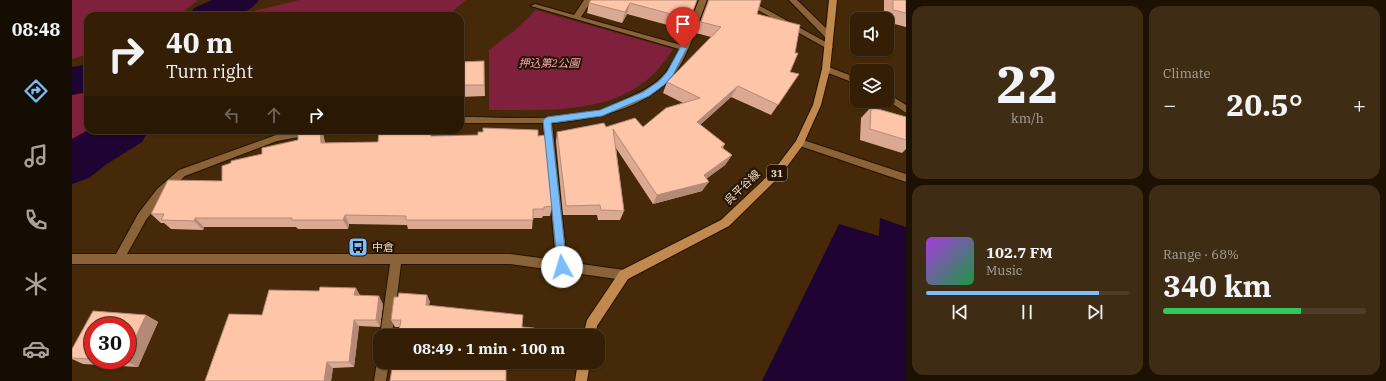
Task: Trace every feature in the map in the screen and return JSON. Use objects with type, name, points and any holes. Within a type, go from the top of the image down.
[{"type":"main road","name":"呉平谷線","points":[[590,329],[591,324],[624,276],[725,223],[777,173],[800,143],[816,105],[826,69],[833,0]]},
{"type":"main road","points":[[581,381],[583,369]]},
{"type":"street","points":[[576,18],[588,0]]},
{"type":"street","points":[[464,120],[547,120],[602,113],[646,94],[662,83],[670,74],[683,48],[703,0]]},
{"type":"street","points":[[744,0],[829,46]]},
{"type":"street","points":[[793,0],[829,36]]},
{"type":"street","points":[[535,6],[683,48]]},
{"type":"street","points":[[826,69],[850,78]]},
{"type":"street","points":[[894,101],[906,110]]},
{"type":"street","points":[[547,120],[562,267]]},
{"type":"street","points":[[119,259],[142,217],[161,192],[182,173],[276,138],[298,134]]},
{"type":"street","points":[[800,143],[906,178]]},
{"type":"street","points":[[72,259],[510,259],[624,276]]},
{"type":"street","points":[[387,329],[396,259]]},
{"type":"street","points":[[380,381],[382,369]]},
{"type":"green space","points":[[72,0],[198,0],[183,12],[84,12],[84,55],[72,59]]},
{"type":"green space","points":[[299,0],[466,0],[452,12],[253,12]]},
{"type":"green space","name":"押込第2公園","points":[[536,10],[673,49],[650,78],[624,94],[607,101],[587,106],[547,110],[489,110],[489,50],[514,31]]},
{"type":"green space","points":[[72,91],[84,94],[84,134],[102,134],[72,149]]},
{"type":"shaded area","points":[[880,218],[906,227],[906,381],[762,381],[839,224],[879,236]]},
{"type":"building","points":[[591,0],[697,0],[690,19],[630,3],[625,12],[589,3]]},
{"type":"building","points":[[709,0],[761,0],[757,14],[800,25],[795,53],[798,53],[790,72],[799,74],[778,105],[738,86],[697,122],[725,144],[721,147],[732,155],[704,175],[709,182],[657,195],[613,129],[624,211],[601,210],[600,205],[566,206],[557,132],[604,123],[606,127],[635,118],[643,127],[666,108],[700,98],[667,82],[721,27],[701,22]]},
{"type":"building","points":[[893,0],[906,0],[906,13],[893,10]]},
{"type":"building","points":[[484,61],[484,85],[464,85],[464,62]]},
{"type":"building","points":[[871,108],[906,117],[906,140],[870,129]]},
{"type":"building","points":[[483,128],[538,130],[538,136],[545,135],[552,206],[544,207],[544,209],[533,209],[533,220],[406,220],[406,216],[345,215],[343,220],[292,220],[292,218],[195,218],[194,221],[161,220],[164,214],[151,214],[168,180],[222,181],[222,166],[231,163],[231,161],[262,154],[262,148],[298,140],[298,134],[320,134],[321,143],[378,142],[379,134],[431,134],[431,136],[478,135],[478,132],[483,132]]},
{"type":"building","points":[[320,287],[356,288],[354,295],[379,296],[376,320],[354,320],[349,362],[327,362],[324,381],[205,381],[229,314],[262,315],[269,290],[319,291]]},
{"type":"building","points":[[399,293],[427,295],[426,305],[523,315],[522,327],[534,329],[399,329],[401,320],[391,320],[394,297],[398,297]]},
{"type":"building","points":[[93,311],[146,315],[136,336],[136,317],[90,317]]},
{"type":"building","points":[[84,327],[84,359],[72,358],[72,349]]},
{"type":"building","points":[[392,369],[506,369],[506,381],[390,381]]},
{"type":"waterway","points":[[216,12],[241,0]]},
{"type":"waterway","points":[[72,81],[84,79]]},
{"type":"waterway","points":[[72,165],[90,151],[119,134]]},
{"type":"place","name":"中倉","points":[[358,247]]},
{"type":"route","points":[[562,267],[547,120],[581,117],[602,113],[646,94],[662,83],[670,74],[678,62],[683,48]]}]
